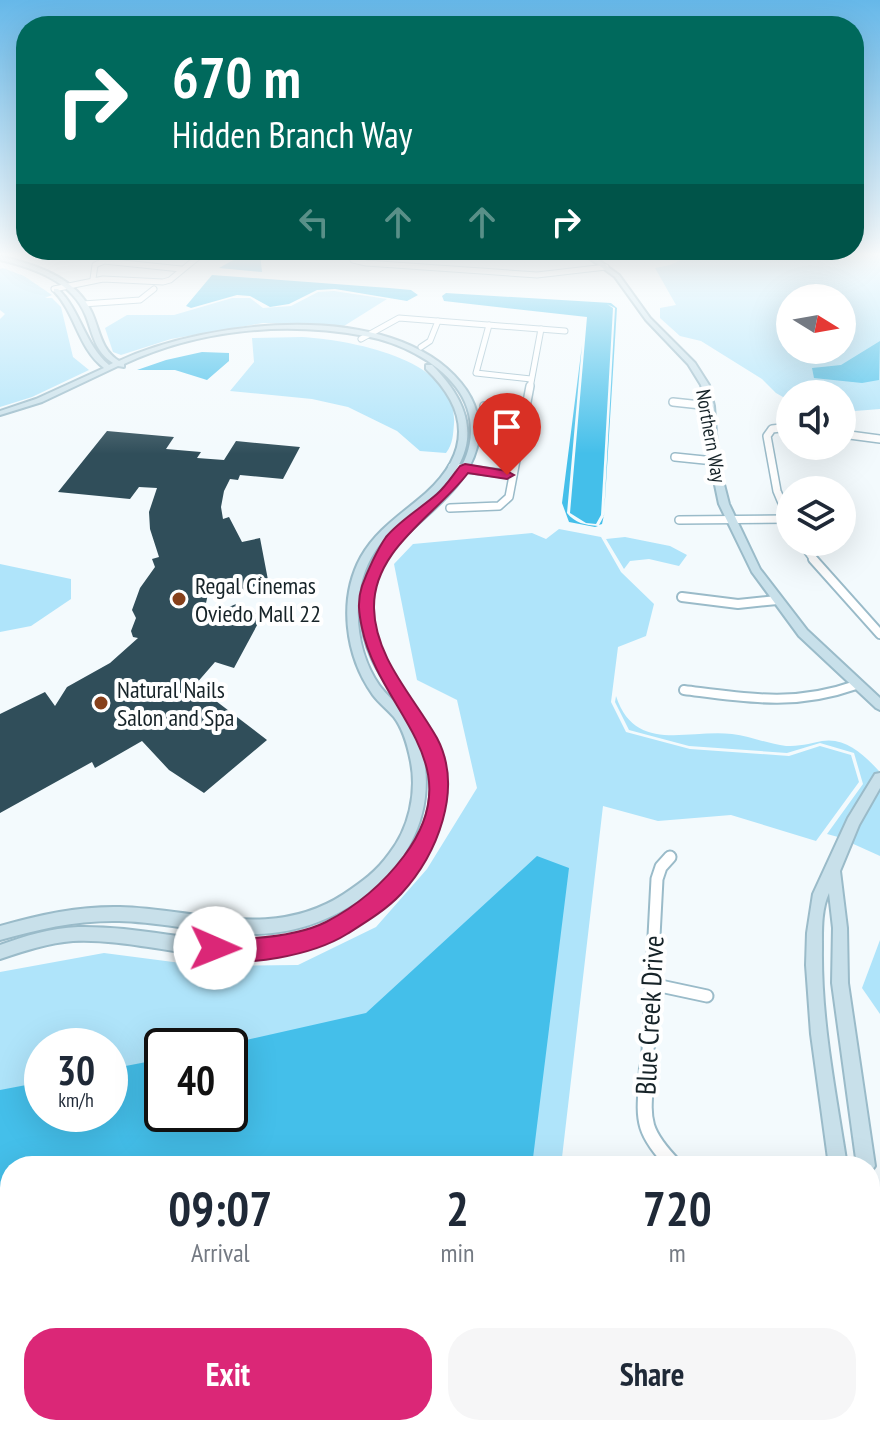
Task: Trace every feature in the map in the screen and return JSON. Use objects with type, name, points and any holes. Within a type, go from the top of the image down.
[{"type":"street","points":[[78,320],[93,357],[117,367]]},
{"type":"street","points":[[89,320],[102,354],[117,367]]},
{"type":"street","points":[[364,337],[395,320]]},
{"type":"street","points":[[425,320],[565,331]]},
{"type":"street","name":"Northern Way","points":[[649,320],[698,372],[710,406],[714,461],[730,521],[756,570],[803,633],[880,705]]},
{"type":"street","points":[[421,347],[430,341],[438,321]]},
{"type":"street","points":[[489,325],[476,373],[531,379]]},
{"type":"street","points":[[450,508],[471,510],[504,503],[509,497],[541,329]]},
{"type":"street","points":[[0,416],[33,410],[117,367],[189,344],[244,334],[302,331],[364,337],[420,361],[458,398],[465,432],[460,464],[445,493],[392,540],[369,587],[366,609],[375,654],[430,742],[437,776],[438,790],[432,825],[418,853],[393,887],[333,930],[305,941],[234,950],[77,933],[0,952]]},
{"type":"street","points":[[673,402],[710,406]]},
{"type":"street","points":[[484,406],[526,409]]},
{"type":"street","points":[[776,429],[767,436],[776,486]]},
{"type":"street","points":[[856,436],[880,439]]},
{"type":"street","points":[[675,457],[714,461]]},
{"type":"street","points":[[460,464],[514,473]]},
{"type":"street","points":[[0,933],[81,914],[137,915],[245,929],[280,926],[314,918],[371,884],[404,842],[417,815],[421,787],[413,741],[403,720],[376,690],[363,669],[352,613],[355,587],[362,565],[375,543],[460,464]]},
{"type":"street","points":[[679,520],[776,520]]},
{"type":"street","points":[[811,556],[826,577],[880,634]]},
{"type":"street","points":[[682,597],[738,604],[777,600]]},
{"type":"street","points":[[684,690],[802,702],[825,698],[856,685]]},
{"type":"street","points":[[837,1156],[816,993],[818,899],[833,872],[854,816],[880,778]]},
{"type":"street","name":"Blue Creek Drive","points":[[665,1156],[652,1142],[644,1116],[657,879],[661,867],[670,857]]},
{"type":"street","points":[[833,872],[840,928],[842,996],[865,1156]]},
{"type":"street","points":[[651,984],[707,996]]},
{"type":"street","points":[[816,993],[842,996]]},
{"type":"shaded area","points":[[0,320],[64,320],[73,357],[89,370],[32,397],[0,407]]},
{"type":"shaded area","points":[[119,320],[354,320],[344,326],[263,323],[171,339],[121,355],[113,352],[105,328]]},
{"type":"shaded area","points":[[662,320],[776,320],[776,364],[856,364],[856,320],[880,320],[880,409],[856,411],[856,380],[776,380],[776,393],[762,379],[701,341],[680,336]]},
{"type":"shaded area","points":[[302,337],[372,348],[420,368],[439,383],[451,401],[454,424],[446,453],[420,451],[397,431],[348,407],[312,399],[230,391],[254,362],[252,338]]},
{"type":"shaded area","points":[[559,529],[601,537],[621,572],[654,604],[646,636],[618,647],[611,702],[626,732],[690,749],[789,756],[820,746],[851,755],[859,782],[816,841],[731,815],[658,821],[603,806],[562,1156],[0,1156],[0,972],[104,953],[204,966],[298,965],[376,927],[427,869],[477,788],[457,700],[417,680],[394,564],[413,544],[532,533],[546,539]]},
{"type":"shaded area","points":[[625,537],[670,546],[687,555],[679,566],[649,559],[630,561],[624,569],[606,539]]},
{"type":"shaded area","points":[[0,564],[71,579],[71,599],[31,626],[0,632]]},
{"type":"shaded area","points":[[616,696],[625,714],[636,726],[649,732],[664,735],[732,734],[786,746],[831,740],[861,753],[879,771],[850,811],[838,837],[827,834],[863,784],[854,753],[820,743],[787,753],[689,746],[629,730],[615,702]]},
{"type":"shaded area","points":[[880,788],[880,856],[849,842]]},
{"type":"shaded area","points":[[880,940],[880,1014],[862,988]]},
{"type":"water","points":[[587,320],[612,320],[601,515],[596,524],[586,523],[570,513]]},
{"type":"water","points":[[614,320],[616,320],[604,510]]},
{"type":"water","points":[[880,341],[879,380],[862,383],[814,378],[812,368],[856,364],[856,356]]},
{"type":"water","points":[[582,345],[567,513],[581,523],[598,526],[595,527],[569,522],[562,503]]},
{"type":"water","points":[[202,352],[229,353],[229,361],[207,380],[175,370],[137,370],[166,360]]},
{"type":"water","points":[[537,856],[569,868],[533,1156],[0,1156],[0,1090],[24,1085],[24,1132],[128,1132],[128,1066],[144,1062],[144,1132],[248,1132],[248,1039],[366,1013]]},
{"type":"building","points":[[107,431],[174,437],[166,449],[201,452],[197,458],[224,460],[236,441],[300,447],[283,479],[240,475],[238,480],[230,479],[224,491],[221,507],[223,519],[229,517],[242,542],[260,538],[268,580],[242,592],[223,588],[224,584],[210,585],[204,612],[215,613],[236,604],[262,616],[234,668],[215,662],[195,685],[267,740],[204,793],[169,770],[142,741],[95,768],[92,762],[0,813],[0,714],[45,692],[55,706],[67,687],[110,663],[138,638],[133,637],[131,631],[136,618],[132,610],[140,588],[155,567],[152,559],[159,557],[150,529],[149,512],[157,488],[139,487],[130,499],[58,492]]},
{"type":"place","name":"Regal Cinemas Oviedo Mall 22","points":[[179,599]]},
{"type":"place","name":"Natural Nails Salon and Spa","points":[[101,703]]},
{"type":"route","points":[[215,948],[264,948],[305,941],[333,930],[393,887],[418,853],[432,825],[438,790],[436,762],[430,742],[375,654],[366,609],[369,587],[392,540],[445,493],[465,468],[507,475]]}]
